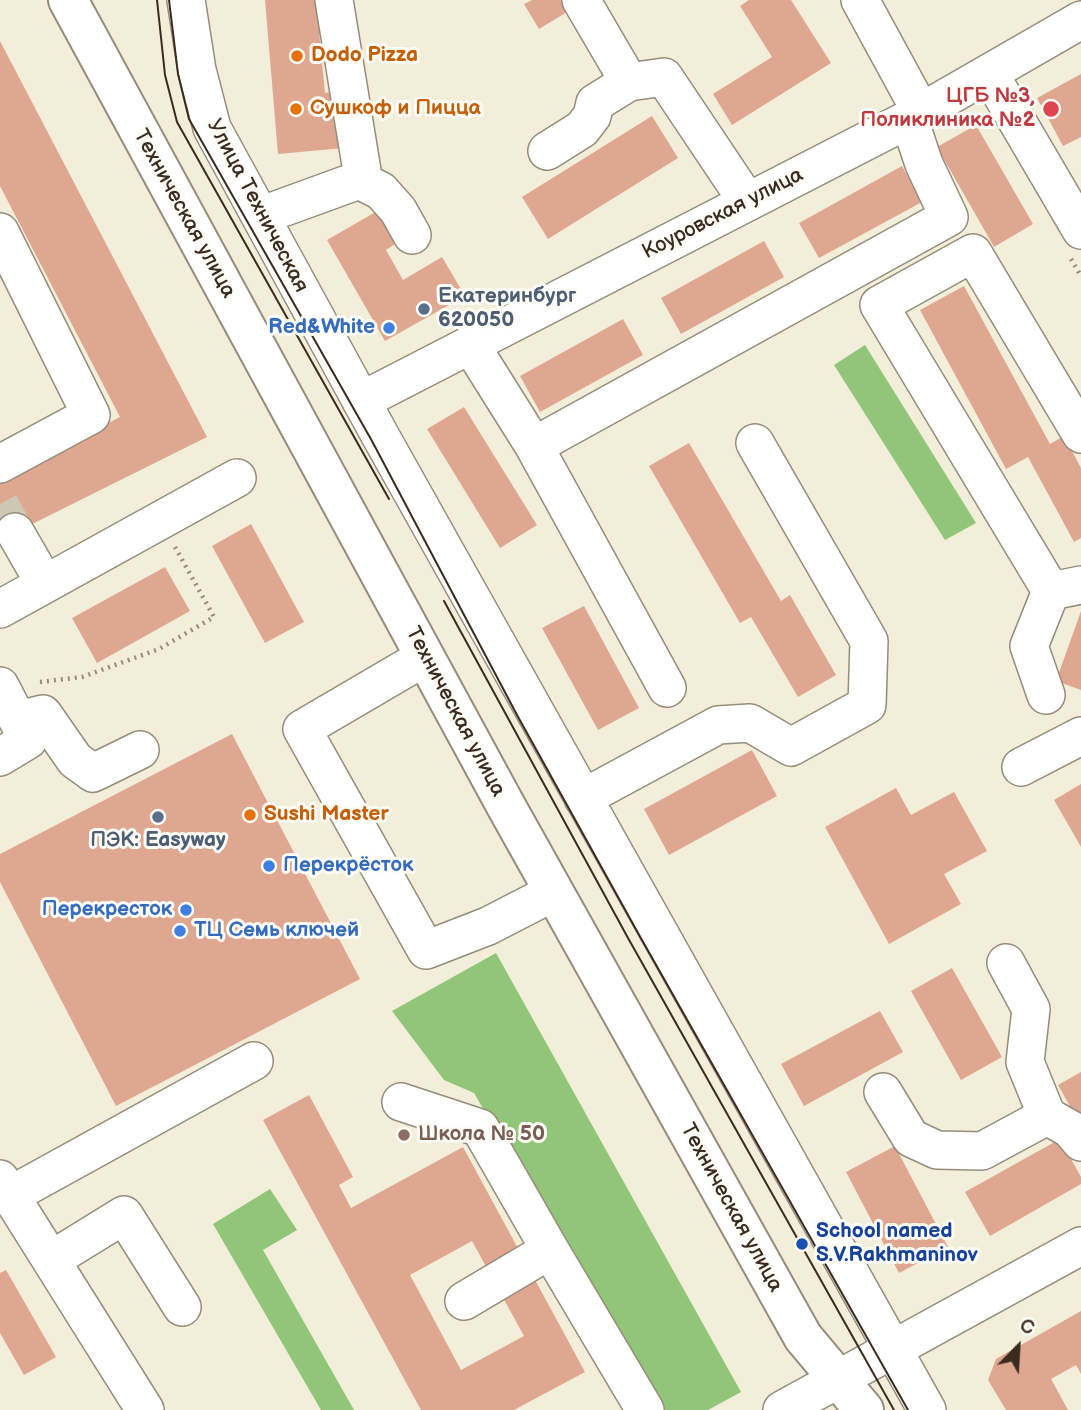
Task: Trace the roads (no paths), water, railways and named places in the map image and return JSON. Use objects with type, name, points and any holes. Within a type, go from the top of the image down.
[{"type":"main road","name":"Техническая улица","points":[[68,0],[554,892],[803,1337],[864,1410]]},
{"type":"street","name":"Улица Техническая","points":[[186,0],[197,71],[212,128],[361,401],[927,1410]]},
{"type":"street","points":[[334,0],[362,171],[359,180]]},
{"type":"street","points":[[581,0],[629,82]]},
{"type":"street","points":[[534,446],[949,217],[923,164],[915,115],[860,0]]},
{"type":"street","name":"Коуровская улица","points":[[361,401],[915,115],[1081,20]]},
{"type":"street","points":[[989,73],[1070,185],[1081,230]]},
{"type":"street","points":[[547,151],[583,129],[592,116],[595,103],[629,82],[664,77],[747,201]]},
{"type":"street","points":[[260,216],[359,180],[381,191],[398,210],[411,235]]},
{"type":"street","points":[[0,232],[91,415],[0,464]]},
{"type":"street","points":[[1046,695],[1029,646],[1066,588],[879,305],[973,253],[1081,434]]},
{"type":"street","points":[[470,344],[534,446],[667,688]]},
{"type":"street","points":[[583,799],[718,725],[751,723],[791,747],[867,705],[869,642],[755,443]]},
{"type":"street","points":[[0,610],[237,478]]},
{"type":"street","points":[[15,532],[45,584]]},
{"type":"street","points":[[425,657],[302,729],[426,950],[488,926],[554,892]]},
{"type":"street","points":[[0,686],[28,740],[0,757]]},
{"type":"street","points":[[18,720],[43,715],[75,760],[93,773],[140,751]]},
{"type":"street","points":[[1021,767],[1081,736]]},
{"type":"street","points":[[1006,963],[1031,1009],[1025,1062],[1047,1116],[1070,1129],[1081,1142]]},
{"type":"street","points":[[145,1410],[5,1187],[254,1061]]},
{"type":"street","points":[[883,1092],[911,1138],[937,1150],[982,1151],[1047,1116]]},
{"type":"street","points":[[401,1102],[481,1128],[645,1410]]},
{"type":"street","points":[[51,1260],[124,1215],[181,1307]]},
{"type":"street","points":[[782,1410],[837,1377],[1081,1246]]},
{"type":"street","points":[[464,1301],[550,1250]]},
{"type":"tunnel","points":[[0,504],[15,532]]},
{"type":"tram line","points":[[157,0],[165,75],[177,122],[389,499]]},
{"type":"tram line","points":[[169,0],[178,74],[189,119],[372,441],[517,715],[638,933],[908,1410]]},
{"type":"tram line","points":[[444,601],[628,938],[894,1410]]},
{"type":"place","name":"Dodo Pizza","points":[[297,56]]},
{"type":"place","name":"Сушкоф и Пицца","points":[[296,109]]},
{"type":"place","name":"ЦГБ №3, Поликлиника №2","points":[[1051,109]]},
{"type":"place","name":"Екатеринбург 620050","points":[[424,309]]},
{"type":"place","name":"Red&White","points":[[389,328]]},
{"type":"place","name":"Sushi Master","points":[[250,815]]},
{"type":"place","name":"ПЭК: Easyway","points":[[158,817]]},
{"type":"place","name":"Перекрёсток","points":[[269,866]]},
{"type":"place","name":"Перекресток","points":[[186,910]]},
{"type":"place","name":"ТЦ Семь ключей","points":[[180,931]]},
{"type":"place","name":"Школа № 50","points":[[404,1135]]},
{"type":"place","name":"School named S.V.Rakhmaninov","points":[[802,1244]]}]
